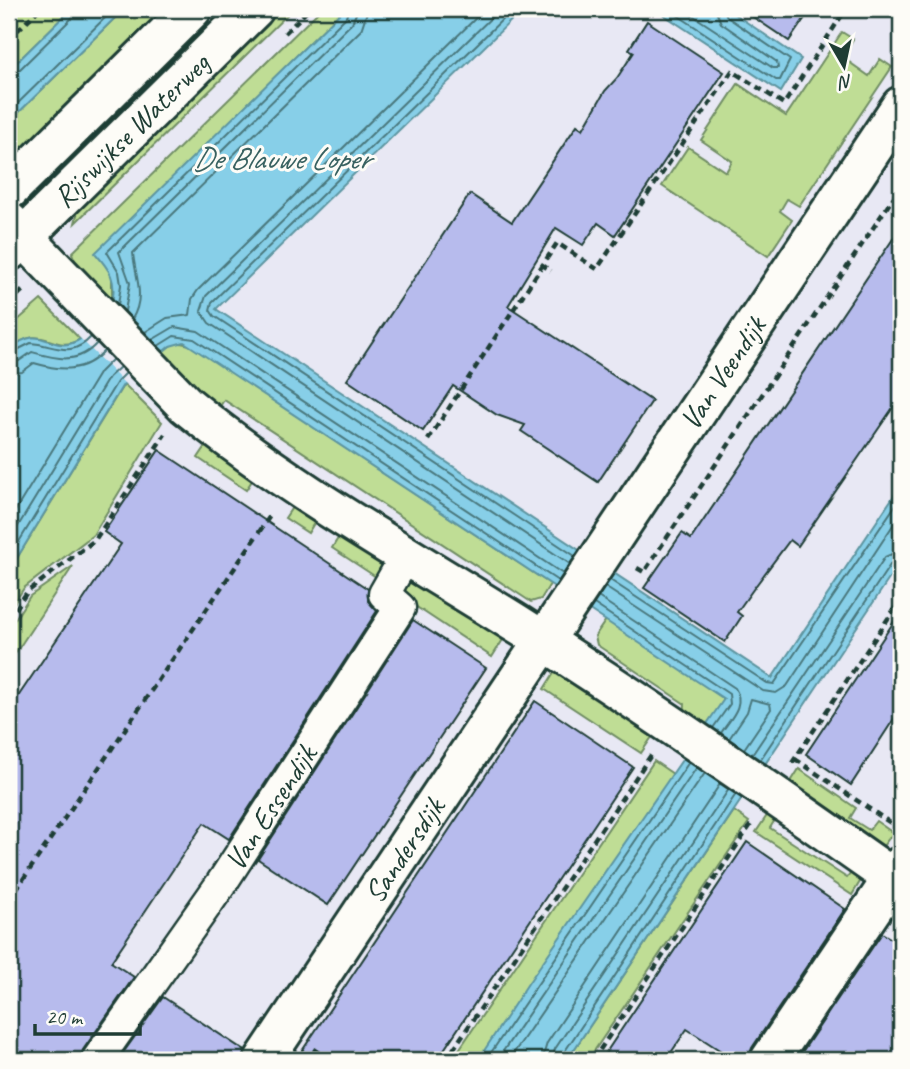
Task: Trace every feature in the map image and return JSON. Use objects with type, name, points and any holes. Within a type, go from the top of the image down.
[{"type":"street","name":"Rijswijkse Waterweg","points":[[9,190],[192,9]]},
{"type":"street","name":"Rijswijkse Waterweg","points":[[14,237],[254,9]]},
{"type":"street","name":"Van Veendijk","points":[[544,641],[901,106]]},
{"type":"street","points":[[14,237],[92,306],[177,396],[292,483],[544,641],[771,795],[899,876],[770,1060]]},
{"type":"street","name":"Van Essendijk","points":[[97,1060],[221,884],[400,608],[384,594],[407,554]]},
{"type":"street","name":"Sandersdijk","points":[[264,1060],[544,641]]},
{"type":"path","points":[[9,39],[40,9]]},
{"type":"path","points":[[428,440],[556,243],[597,269],[732,71],[784,104],[846,9]]},
{"type":"path","points":[[606,545],[644,572],[901,186]]},
{"type":"path","points":[[541,264],[551,271]]},
{"type":"path","points":[[9,619],[27,592],[95,540],[177,396]]},
{"type":"path","points":[[9,900],[292,483]]},
{"type":"path","points":[[593,1060],[901,599]]},
{"type":"path","points":[[446,1060],[671,726]]},
{"type":"path","points":[[795,759],[901,830]]},
{"type":"green space","points":[[17,9],[71,9],[9,70],[9,17]]},
{"type":"green space","points":[[124,9],[178,9],[9,175],[9,122]]},
{"type":"green space","points":[[265,9],[293,9],[75,223],[80,202]]},
{"type":"green space","points":[[321,9],[344,9],[96,253],[112,272],[112,303],[78,268],[72,253]]},
{"type":"green space","points":[[842,32],[853,39],[842,57],[869,76],[880,59],[892,67],[799,206],[787,199],[780,211],[792,220],[768,256],[662,186],[688,147],[726,172],[732,161],[701,140],[738,84],[786,116]]},
{"type":"green space","points":[[41,300],[80,339],[62,344],[39,337],[31,338],[21,341],[9,350],[9,328]]},
{"type":"green space","points":[[176,342],[190,345],[550,584],[541,599],[531,602],[224,400],[219,408],[201,397],[160,353]]},
{"type":"green space","points":[[124,384],[162,422],[93,535],[24,588],[9,611],[9,571]]},
{"type":"green space","points":[[210,440],[258,471],[246,490],[198,458]]},
{"type":"green space","points":[[297,500],[394,564],[382,581],[332,548],[340,535],[316,520],[308,533],[285,518]]},
{"type":"green space","points":[[73,566],[9,663],[9,628],[30,596]]},
{"type":"green space","points":[[407,573],[504,638],[492,657],[394,592]]},
{"type":"green space","points":[[606,620],[725,699],[704,729],[684,717],[685,704],[597,645],[595,636]]},
{"type":"green space","points":[[556,670],[654,734],[641,753],[544,689]]},
{"type":"green space","points":[[654,761],[673,774],[483,1060],[452,1060]]},
{"type":"green space","points":[[799,769],[856,808],[850,818],[869,830],[876,821],[893,833],[880,850],[787,788]]},
{"type":"green space","points":[[734,811],[749,822],[588,1060],[567,1060]]},
{"type":"green space","points":[[768,814],[776,818],[770,828],[847,878],[854,869],[864,875],[852,895],[756,832]]},
{"type":"water","points":[[71,9],[124,9],[9,122],[9,70]]},
{"type":"water","name":"De Blauwe Loper","points":[[344,9],[523,9],[216,309],[772,678],[901,485],[901,561],[567,1060],[478,1060],[724,699],[184,342],[170,346],[123,385],[9,571],[9,350],[30,338],[67,344],[87,334],[112,303],[114,288],[111,276],[95,253]]},
{"type":"water","points":[[655,9],[727,9],[801,59],[781,92]]},
{"type":"pier","points":[[108,301],[163,356],[127,386],[78,336]]},
{"type":"building","points":[[741,9],[811,9],[789,41]]},
{"type":"building","points":[[647,21],[724,72],[615,235],[598,223],[583,245],[556,228],[508,306],[652,401],[598,482],[521,431],[525,425],[497,415],[453,386],[423,431],[347,380],[470,194],[512,222],[577,125],[583,129],[605,91],[634,52],[629,49]]},
{"type":"building","points":[[901,227],[901,396],[798,546],[790,540],[754,588],[737,612],[742,616],[725,642],[644,588],[682,533],[691,539]]},
{"type":"building","points":[[159,450],[368,589],[368,601],[377,611],[229,839],[204,823],[111,962],[134,977],[83,1050],[80,1060],[9,1060],[9,710],[121,544],[104,532]]},
{"type":"building","points":[[901,611],[901,708],[851,785],[806,754]]},
{"type":"building","points":[[413,620],[486,668],[328,905],[258,859]]},
{"type":"building","points":[[535,701],[633,767],[437,1060],[296,1060]]},
{"type":"building","points":[[747,842],[845,909],[752,1048],[748,1060],[735,1060],[687,1029],[666,1060],[601,1060]]},
{"type":"building","points":[[882,933],[901,945],[901,1060],[807,1060],[800,1055]]},
{"type":"building","points":[[163,997],[245,1051],[242,1060],[118,1060]]}]
